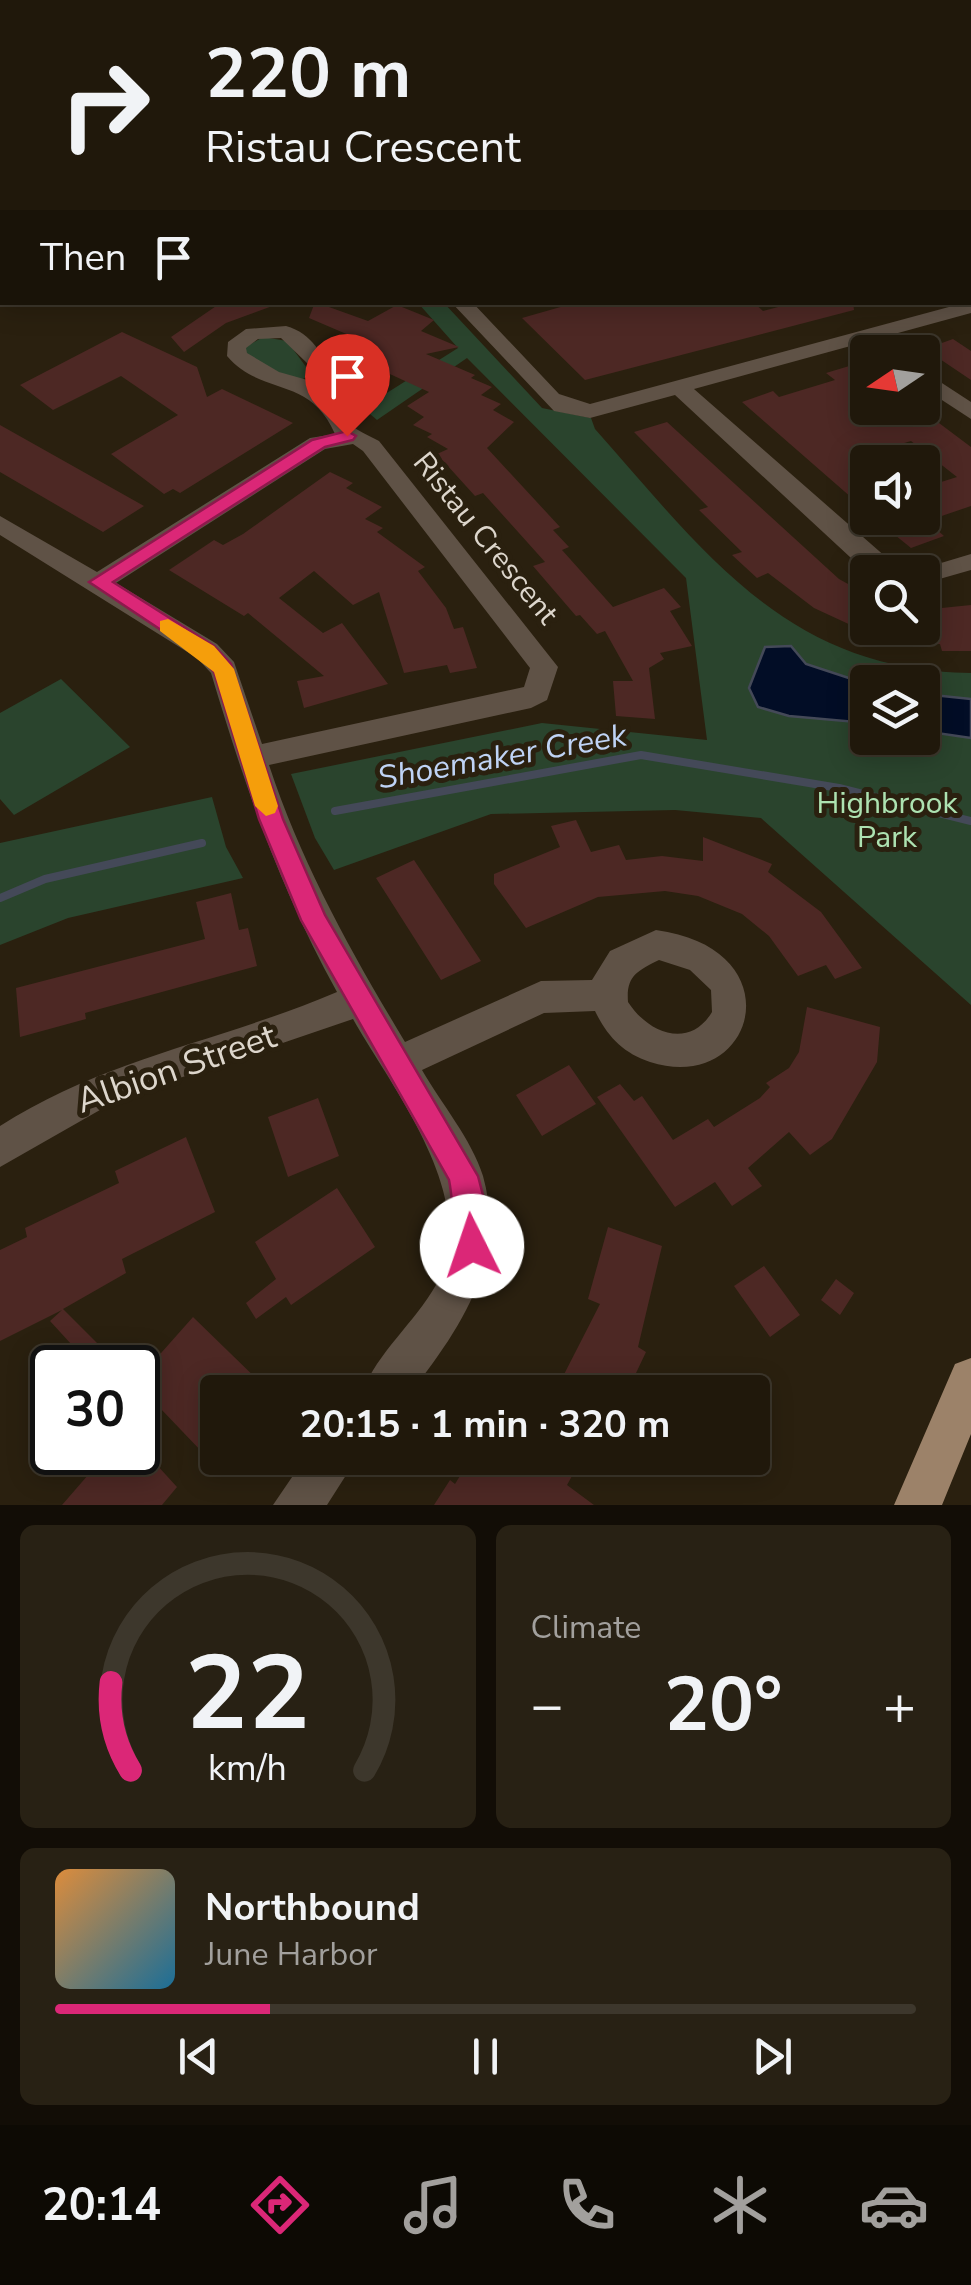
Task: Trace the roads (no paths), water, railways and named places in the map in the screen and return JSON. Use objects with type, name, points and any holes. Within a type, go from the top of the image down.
[{"type":"main road","points":[[918,1505],[971,1380]]},
{"type":"street","points":[[471,305],[540,389],[562,406],[602,409],[850,339]]},
{"type":"street","points":[[865,335],[971,307]]},
{"type":"street","points":[[680,388],[864,555]]},
{"type":"street","points":[[940,389],[971,412]]},
{"type":"street","points":[[99,582],[318,444],[347,436],[340,414],[324,392]]},
{"type":"street","name":"Ristau Crescent","points":[[250,758],[502,706],[537,693],[543,683],[544,667],[537,653],[371,446],[347,436]]},
{"type":"street","points":[[0,524],[207,651],[224,669],[250,758],[314,920],[463,1176],[472,1214],[472,1246],[463,1278],[444,1314],[397,1375]]},
{"type":"street","points":[[940,571],[971,562]]},
{"type":"street","points":[[400,1062],[541,996],[608,995]]},
{"type":"street","name":"Albion Street","points":[[0,1148],[52,1112],[110,1086],[312,1021],[358,1000]]},
{"type":"street","points":[[297,1505],[321,1475]]},
{"type":"water","points":[[791,646],[806,664],[850,678],[850,721],[789,716],[758,707],[749,688],[765,647]]},
{"type":"water","points":[[940,696],[971,699],[971,738],[940,733]]},
{"type":"waterway","name":"Shoemaker Creek","points":[[335,811],[641,755],[839,788],[971,821]]},
{"type":"waterway","name":"Shoemaker Creek","points":[[0,898],[45,879],[202,843]]},
{"type":"park label","name":"Highbrook Park","points":[[887,820]]}]
